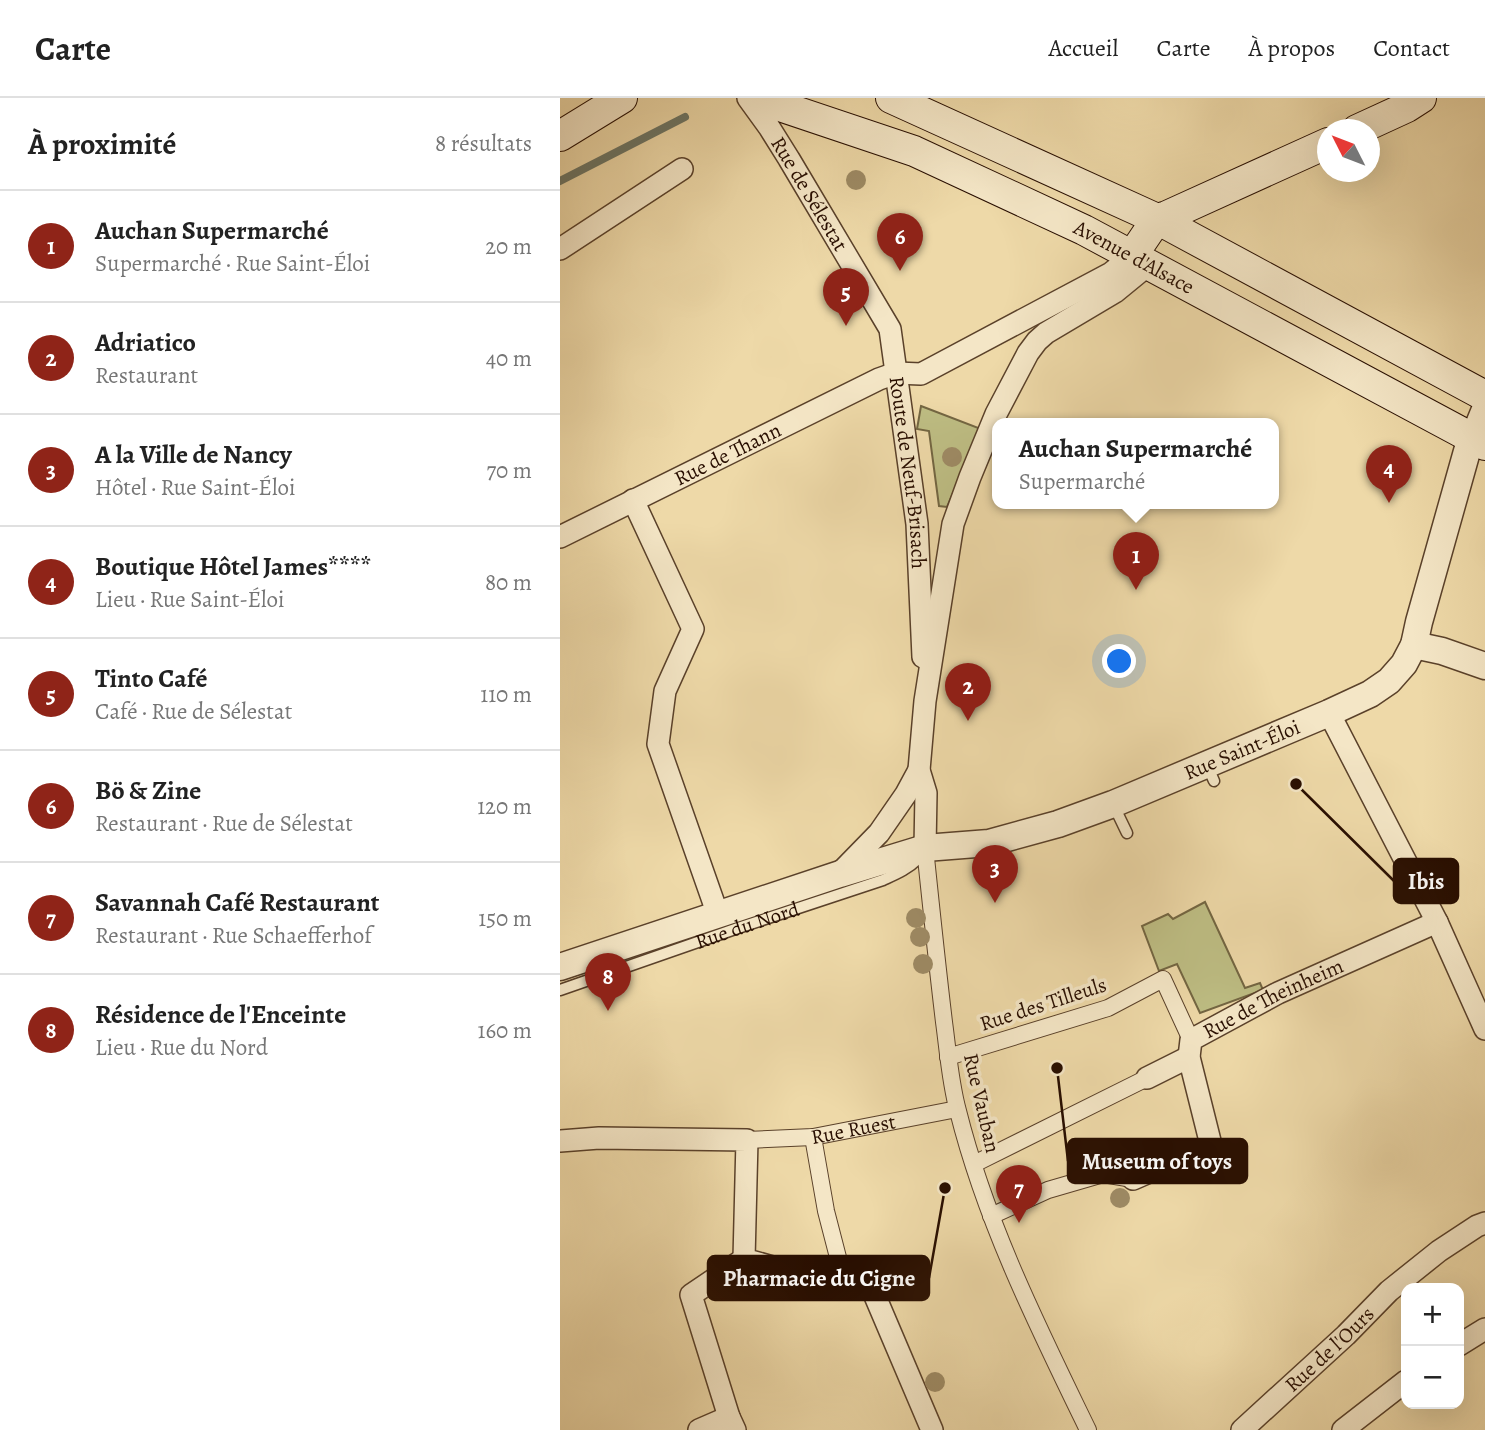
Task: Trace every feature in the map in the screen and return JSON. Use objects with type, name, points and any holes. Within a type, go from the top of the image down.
[{"type":"main road","points":[[560,136],[622,98]]},
{"type":"main road","name":"Avenue d'Alsace","points":[[756,98],[782,111],[914,151],[1084,230],[1478,441]]},
{"type":"main road","name":"Avenue d'Alsace","points":[[891,98],[1171,219],[1485,396]]},
{"type":"main road","points":[[1377,119],[1410,101]]},
{"type":"main road","points":[[1171,219],[1317,148]]},
{"type":"main road","name":"Route de Neuf-Brisach","points":[[1140,260],[1171,219]]},
{"type":"street","name":"Rue de Sélestat","points":[[748,98],[782,111],[890,329],[896,373]]},
{"type":"street","points":[[560,249],[682,169]]},
{"type":"street","name":"Route de Neuf-Brisach","points":[[925,701],[918,524],[896,373],[921,374],[1140,260]]},
{"type":"street","name":"Route de Neuf-Brisach","points":[[994,418],[1037,341],[1115,292],[1140,260]]},
{"type":"street","name":"Rue de Thann","points":[[560,537],[896,373]]},
{"type":"street","name":"Avenue d'Alsace","points":[[1450,377],[1485,383]]},
{"type":"street","points":[[1478,441],[1485,403]]},
{"type":"street","name":"Route de Neuf-Brisach","points":[[925,848],[926,793],[919,770],[925,701],[953,524],[992,424]]},
{"type":"street","name":"Rue Saint-Éloi","points":[[840,874],[925,848],[989,843],[1058,824],[1210,773],[1370,694],[1389,681],[1404,664],[1414,645],[1419,622],[1478,441]]},
{"type":"street","points":[[633,500],[693,629],[665,691],[658,744],[718,915]]},
{"type":"street","points":[[1414,645],[1442,651],[1485,666]]},
{"type":"street","points":[[1329,713],[1437,922],[1485,1029]]},
{"type":"street","name":"Route de Neuf-Brisach","points":[[840,874],[880,833],[919,770]]},
{"type":"street","points":[[906,794],[925,848]]},
{"type":"street","name":"Rue Vauban","points":[[925,848],[935,954],[957,1109],[990,1216],[1087,1430]]},
{"type":"street","name":"Rue du Nord","points":[[560,967],[840,874]]},
{"type":"street","name":"Rue de Theinheim","points":[[974,1164],[1147,1078],[1278,993],[1437,922]]},
{"type":"street","name":"Rue des Tilleuls","points":[[948,1057],[1108,1008],[1163,979],[1190,1048]]},
{"type":"street","points":[[990,1216],[1048,1190],[1103,1174],[1132,1180],[1211,1145],[1190,1048]]},
{"type":"street","name":"Rue Ruest","points":[[560,1141],[599,1138],[747,1140],[813,1137],[957,1109]]},
{"type":"street","points":[[813,1137],[826,1211],[841,1269]]},
{"type":"street","points":[[744,1259],[747,1140]]},
{"type":"street","name":"Rue de l'Ours","points":[[1242,1430],[1389,1292],[1439,1251],[1485,1223]]},
{"type":"street","points":[[699,1430],[732,1423],[691,1295],[744,1259],[797,1274],[841,1269],[872,1289],[932,1430]]},
{"type":"street","points":[[1464,1342],[1485,1329]]},
{"type":"street","points":[[1343,1430],[1401,1385]]},
{"type":"lane","points":[[1113,804],[1127,833]]},
{"type":"lane","name":"Rue du Nord","points":[[560,990],[884,880],[912,865],[925,848]]},
{"type":"green space","points":[[921,406],[981,429],[947,507],[939,506],[929,431],[917,429]]},
{"type":"green space","points":[[1205,902],[1245,988],[1260,983],[1263,990],[1200,1013],[1177,964],[1159,971],[1142,926],[1168,914],[1173,919]]},
{"type":"waterway","points":[[560,181],[685,117]]},
{"type":"place","name":"Bö & Zine","points":[[900,271]]},
{"type":"place","name":"Tinto Café","points":[[846,326]]},
{"type":"place","name":"Boutique Hôtel James****","points":[[1389,503]]},
{"type":"place","name":"Auchan Supermarché","points":[[1136,590]]},
{"type":"place","name":"Adriatico","points":[[968,721]]},
{"type":"place","name":"Ibis","points":[[1296,784]]},
{"type":"place","name":"A la Ville de Nancy","points":[[995,903]]},
{"type":"place","name":"Résidence de l'Enceinte","points":[[608,1011]]},
{"type":"place","name":"Museum of toys","points":[[1057,1068]]},
{"type":"place","name":"Pharmacie du Cigne","points":[[945,1188]]},
{"type":"place","name":"Savannah Café Restaurant","points":[[1019,1223]]}]
